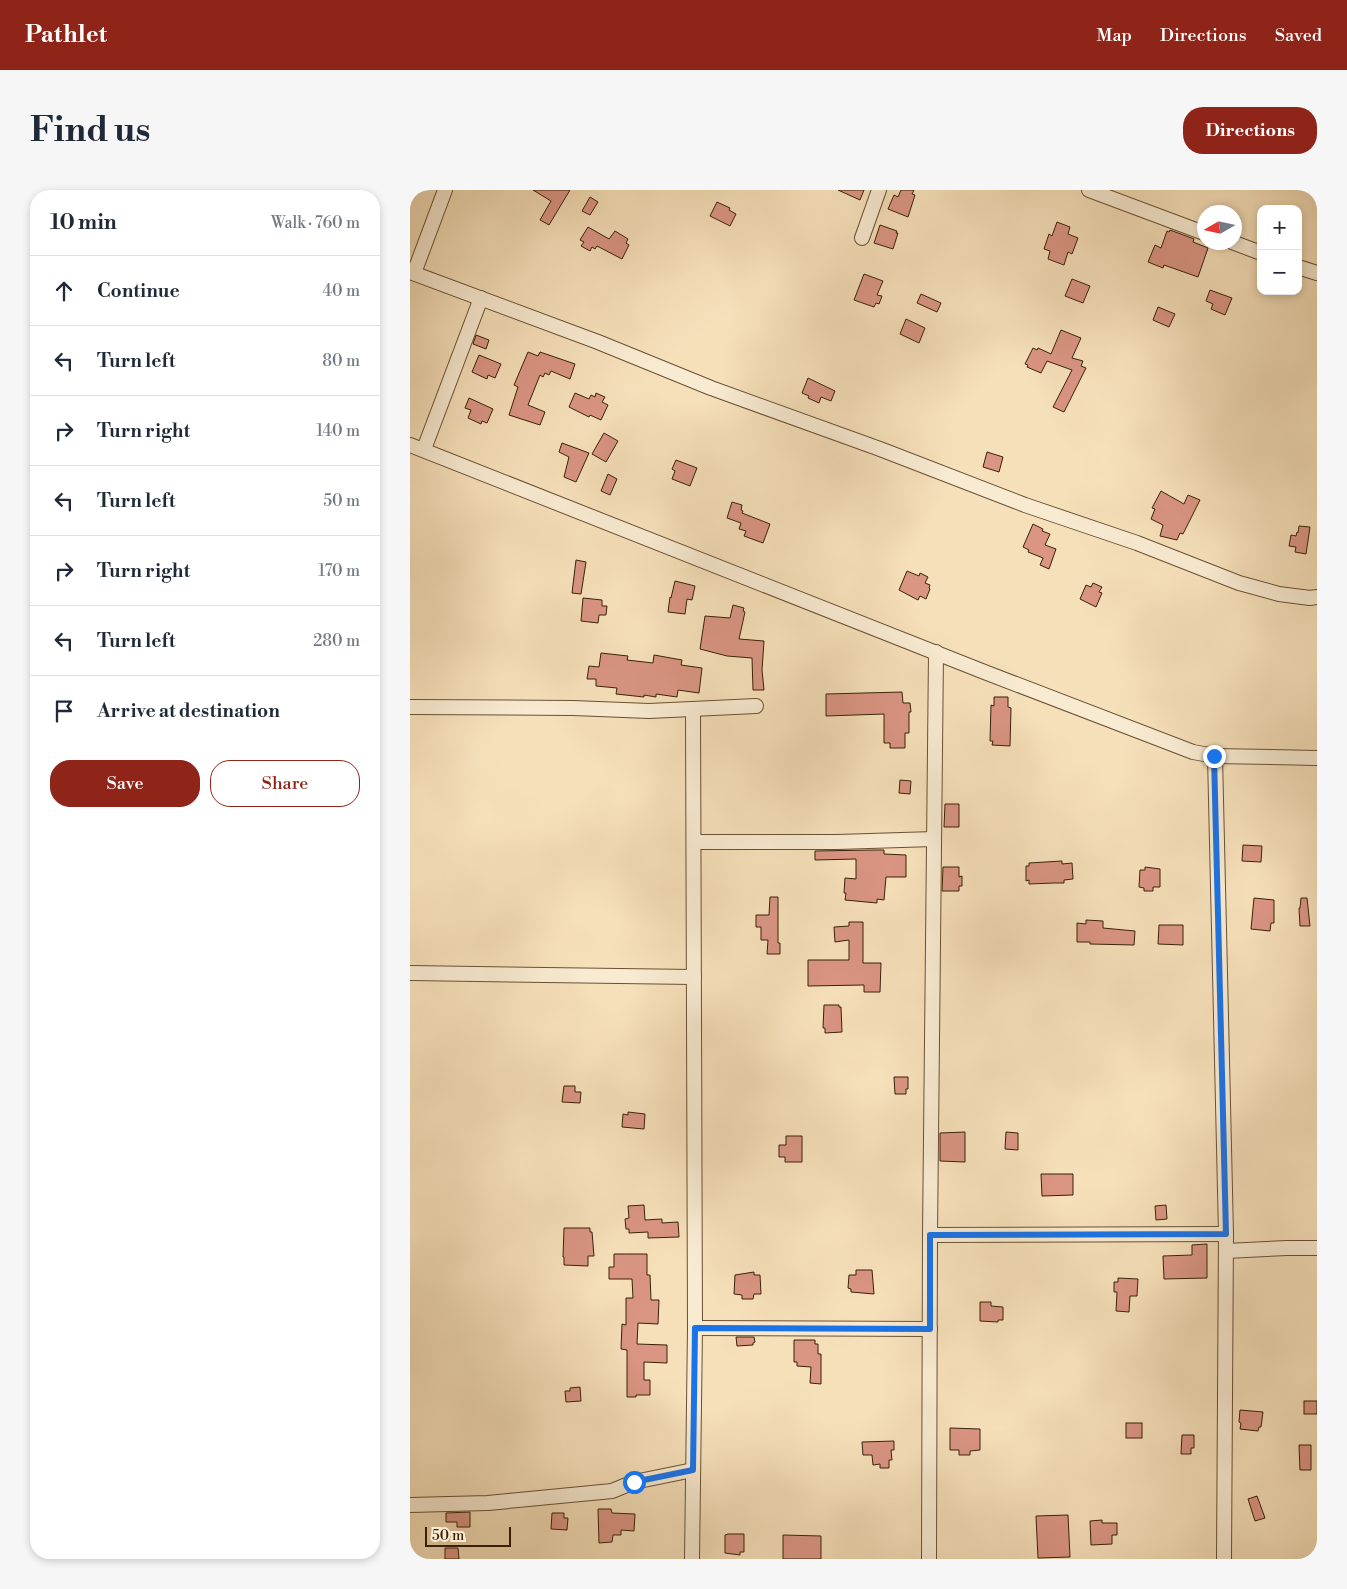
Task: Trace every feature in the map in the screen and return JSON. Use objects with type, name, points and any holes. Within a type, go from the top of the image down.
[{"type":"street","points":[[445,190],[412,272],[712,388],[880,448],[1025,505],[1137,543],[1239,583],[1279,594],[1317,598]]},
{"type":"street","points":[[862,238],[879,190]]},
{"type":"street","points":[[1089,190],[1197,230]]},
{"type":"street","points":[[1242,246],[1257,251]]},
{"type":"street","points":[[1302,267],[1317,273]]},
{"type":"street","points":[[424,449],[481,298]]},
{"type":"street","points":[[410,445],[1193,752],[1214,756],[1317,758]]},
{"type":"street","points":[[929,1559],[930,1235],[936,652]]},
{"type":"street","points":[[410,706],[649,711],[756,706]]},
{"type":"street","points":[[692,1559],[695,1328],[693,709]]},
{"type":"street","points":[[1214,756],[1226,1234],[1224,1559]]},
{"type":"street","points":[[694,842],[837,842],[934,839]]},
{"type":"street","points":[[410,973],[694,978]]},
{"type":"street","points":[[930,1235],[1226,1234]]},
{"type":"street","points":[[1226,1251],[1317,1248]]},
{"type":"street","points":[[695,1328],[930,1329]]},
{"type":"street","points":[[410,1505],[488,1503],[612,1491],[634,1482],[693,1470]]},
{"type":"building","points":[[533,190],[570,190],[549,225],[540,220],[551,201]]},
{"type":"building","points":[[838,190],[864,190],[860,200]]},
{"type":"building","points":[[901,190],[914,190],[912,194],[915,195],[908,217],[888,209],[894,195],[898,197]]},
{"type":"building","points":[[590,197],[598,202],[590,215],[582,211]]},
{"type":"building","points":[[717,202],[730,208],[729,210],[736,214],[730,226],[710,216]]},
{"type":"building","points":[[1057,222],[1070,227],[1068,234],[1078,238],[1072,254],[1068,252],[1064,265],[1048,259],[1050,251],[1044,249],[1049,234],[1052,236]]},
{"type":"building","points":[[880,225],[897,231],[893,249],[874,243]]},
{"type":"building","points":[[588,227],[609,239],[615,231],[628,239],[626,243],[629,245],[622,259],[597,246],[595,249],[592,247],[590,251],[581,246],[584,242],[580,240]]},
{"type":"building","points":[[1170,230],[1194,239],[1193,242],[1197,244],[1197,250],[1207,250],[1198,277],[1164,265],[1163,268],[1148,262],[1155,245],[1161,248],[1167,231],[1169,232]]},
{"type":"building","points":[[864,274],[883,281],[877,295],[882,296],[879,304],[876,303],[874,307],[854,300]]},
{"type":"building","points":[[1072,279],[1090,286],[1083,303],[1065,296]]},
{"type":"building","points":[[1210,290],[1232,298],[1225,315],[1211,309],[1213,304],[1206,301]]},
{"type":"building","points":[[921,294],[941,303],[937,312],[917,303]]},
{"type":"building","points":[[1158,307],[1175,314],[1169,327],[1153,320]]},
{"type":"building","points":[[906,319],[925,328],[919,343],[900,334]]},
{"type":"building","points":[[1061,330],[1081,338],[1072,358],[1083,361],[1081,366],[1086,368],[1064,412],[1053,407],[1072,370],[1047,361],[1041,373],[1027,367],[1028,365],[1025,364],[1033,348],[1037,350],[1038,348],[1051,354]]},
{"type":"building","points":[[476,335],[489,340],[486,349],[473,344]]},
{"type":"building","points":[[528,352],[538,356],[540,352],[575,364],[570,379],[551,371],[549,375],[545,373],[543,377],[540,375],[528,405],[545,412],[540,425],[509,415],[518,387],[514,385]]},
{"type":"building","points":[[479,355],[501,364],[495,378],[488,375],[487,379],[472,372]]},
{"type":"building","points":[[808,378],[835,391],[831,401],[821,397],[819,403],[802,393]]},
{"type":"building","points":[[575,393],[589,399],[591,395],[595,397],[596,393],[605,397],[602,402],[608,405],[601,420],[590,415],[589,417],[569,407]]},
{"type":"building","points":[[469,398],[493,409],[487,423],[482,421],[481,424],[468,418],[471,410],[465,408]]},
{"type":"building","points":[[604,433],[618,441],[606,462],[592,454]]},
{"type":"building","points":[[562,443],[589,453],[576,482],[564,477],[569,457],[559,452]]},
{"type":"building","points":[[987,452],[1003,457],[999,472],[983,467]]},
{"type":"building","points":[[676,460],[697,468],[690,486],[672,479],[675,471],[672,469]]},
{"type":"building","points":[[608,474],[617,479],[610,495],[601,491]]},
{"type":"building","points":[[1161,491],[1184,504],[1188,495],[1200,500],[1183,534],[1180,533],[1177,540],[1160,536],[1163,525],[1151,519],[1155,509],[1152,508]]},
{"type":"building","points":[[732,502],[742,505],[742,513],[770,524],[763,543],[744,536],[746,531],[739,529],[741,523],[727,518]]},
{"type":"building","points":[[1033,524],[1050,534],[1045,545],[1056,549],[1049,569],[1040,565],[1043,558],[1028,552],[1029,550],[1023,547]]},
{"type":"building","points":[[1299,526],[1310,527],[1306,554],[1295,552],[1296,547],[1289,546],[1291,535],[1296,536]]},
{"type":"building","points":[[576,560],[586,562],[581,594],[572,593]]},
{"type":"building","points":[[907,571],[919,576],[920,573],[928,577],[925,583],[930,585],[930,589],[926,599],[920,596],[918,600],[899,590]]},
{"type":"building","points":[[675,581],[695,586],[692,600],[687,599],[685,614],[668,612]]},
{"type":"building","points":[[1093,583],[1102,587],[1099,592],[1102,593],[1096,607],[1080,599],[1086,585],[1091,587]]},
{"type":"building","points":[[583,598],[602,600],[602,606],[607,606],[606,615],[599,615],[598,623],[581,621]]},
{"type":"building","points":[[733,605],[744,608],[743,611],[745,612],[739,639],[764,641],[762,670],[764,690],[753,690],[752,658],[727,656],[700,649],[705,616],[730,618]]},
{"type":"building","points":[[601,653],[628,656],[627,660],[653,663],[654,655],[682,660],[681,665],[702,668],[699,693],[678,690],[677,697],[656,694],[656,697],[644,695],[644,697],[616,694],[617,688],[596,686],[596,679],[587,679],[589,666],[599,667]]},
{"type":"building","points":[[902,692],[903,703],[910,703],[911,712],[909,712],[909,733],[905,733],[905,748],[890,748],[890,743],[884,743],[884,714],[826,716],[826,694]]},
{"type":"building","points":[[994,697],[1008,697],[1008,707],[1011,708],[1010,746],[992,745],[993,741],[990,741],[991,705],[994,706]]},
{"type":"building","points":[[900,780],[911,781],[910,794],[899,793]]},
{"type":"building","points":[[945,804],[959,804],[959,827],[944,827]]},
{"type":"building","points":[[1243,845],[1262,846],[1261,862],[1242,861]]},
{"type":"building","points":[[884,850],[884,854],[906,855],[906,877],[886,877],[884,900],[877,899],[877,903],[845,900],[845,878],[856,879],[856,859],[815,860],[815,851]]},
{"type":"building","points":[[1062,861],[1062,864],[1072,863],[1073,879],[1064,880],[1064,883],[1029,884],[1029,880],[1026,881],[1026,866],[1029,866],[1029,863]]},
{"type":"building","points":[[943,867],[959,867],[959,877],[962,876],[962,886],[959,886],[959,891],[942,891]]},
{"type":"building","points":[[1145,867],[1160,869],[1160,887],[1153,887],[1153,891],[1144,891],[1144,888],[1139,887],[1140,870],[1145,870]]},
{"type":"building","points":[[770,897],[778,897],[778,943],[780,943],[780,954],[767,954],[768,940],[761,940],[761,927],[756,927],[756,915],[769,915]]},
{"type":"building","points":[[1254,898],[1274,900],[1274,923],[1271,923],[1270,931],[1251,929]]},
{"type":"building","points":[[1301,898],[1307,898],[1310,926],[1300,926],[1299,908]]},
{"type":"building","points":[[1086,920],[1103,921],[1103,928],[1135,931],[1134,945],[1077,942],[1077,923],[1086,924]]},
{"type":"building","points":[[849,922],[863,922],[863,963],[881,963],[880,992],[864,992],[864,985],[808,986],[808,960],[849,960],[849,940],[835,942],[834,927],[849,926]]},
{"type":"building","points":[[1159,925],[1183,925],[1183,945],[1158,944]]},
{"type":"building","points":[[824,1005],[839,1005],[841,1007],[842,1032],[825,1033],[825,1028],[823,1028]]},
{"type":"building","points":[[894,1077],[908,1077],[906,1094],[895,1094]]},
{"type":"building","points":[[564,1086],[575,1086],[575,1092],[581,1092],[580,1103],[562,1102]]},
{"type":"building","points":[[628,1112],[645,1114],[644,1129],[622,1127],[623,1114],[628,1115]]},
{"type":"building","points":[[965,1132],[965,1162],[940,1161],[940,1133]]},
{"type":"building","points":[[1006,1132],[1018,1133],[1018,1150],[1005,1149]]},
{"type":"building","points":[[786,1136],[802,1136],[802,1162],[785,1162],[785,1157],[779,1157],[779,1145],[786,1145]]},
{"type":"building","points":[[1041,1174],[1073,1174],[1073,1195],[1042,1196]]},
{"type":"building","points":[[644,1205],[645,1220],[662,1219],[662,1223],[678,1222],[679,1237],[648,1238],[648,1232],[629,1233],[629,1229],[626,1229],[625,1219],[629,1218],[628,1206]]},
{"type":"building","points":[[1166,1205],[1167,1219],[1156,1220],[1155,1206]]},
{"type":"building","points":[[564,1228],[590,1228],[594,1256],[588,1256],[588,1266],[564,1265]]},
{"type":"building","points":[[1207,1244],[1207,1278],[1164,1279],[1163,1256],[1192,1255],[1192,1245]]},
{"type":"building","points":[[614,1254],[647,1254],[647,1275],[650,1275],[651,1300],[659,1300],[658,1324],[638,1323],[637,1344],[667,1345],[667,1363],[644,1362],[644,1380],[650,1380],[650,1395],[627,1397],[627,1350],[621,1349],[622,1324],[626,1325],[626,1298],[633,1298],[632,1279],[609,1279],[609,1267],[614,1267]]},
{"type":"building","points":[[856,1270],[872,1270],[874,1294],[851,1292],[851,1289],[848,1288],[849,1275],[856,1275]]},
{"type":"building","points":[[754,1272],[754,1275],[760,1275],[761,1294],[754,1294],[753,1299],[742,1299],[742,1295],[734,1294],[735,1275]]},
{"type":"building","points":[[1118,1278],[1138,1279],[1137,1296],[1130,1296],[1129,1312],[1116,1311],[1117,1292],[1114,1292],[1114,1282],[1118,1282]]},
{"type":"building","points":[[980,1302],[991,1302],[991,1306],[1003,1307],[1003,1320],[998,1320],[998,1322],[980,1321]]},
{"type":"building","points":[[736,1337],[754,1337],[755,1342],[753,1345],[737,1346]]},
{"type":"building","points":[[794,1340],[815,1340],[815,1344],[818,1344],[818,1354],[821,1354],[821,1384],[810,1383],[811,1367],[797,1366],[797,1362],[794,1362]]},
{"type":"building","points":[[580,1387],[581,1401],[566,1402],[565,1391],[570,1391],[570,1388]]},
{"type":"building","points":[[1304,1401],[1317,1401],[1317,1414],[1304,1414]]},
{"type":"building","points":[[1240,1410],[1263,1412],[1261,1427],[1259,1427],[1258,1431],[1240,1429]]},
{"type":"building","points":[[1126,1423],[1142,1423],[1142,1438],[1126,1438]]},
{"type":"building","points":[[950,1428],[980,1429],[980,1450],[970,1451],[970,1455],[959,1455],[959,1450],[950,1450]]},
{"type":"building","points":[[1182,1435],[1194,1435],[1194,1448],[1191,1448],[1191,1454],[1181,1454]]},
{"type":"building","points":[[894,1441],[894,1450],[891,1450],[892,1460],[889,1460],[889,1468],[880,1468],[880,1464],[873,1465],[872,1455],[863,1455],[862,1442]]},
{"type":"building","points":[[1299,1445],[1311,1445],[1311,1470],[1300,1470]]},
{"type":"building","points":[[1257,1496],[1265,1518],[1255,1521],[1248,1499]]},
{"type":"building","points":[[598,1509],[611,1509],[612,1513],[635,1514],[634,1531],[621,1530],[621,1535],[613,1535],[612,1542],[599,1543]]},
{"type":"building","points":[[470,1512],[470,1527],[457,1527],[457,1522],[446,1522],[446,1513]]},
{"type":"building","points":[[552,1513],[564,1513],[564,1518],[568,1518],[567,1530],[551,1529]]},
{"type":"building","points":[[1068,1515],[1070,1557],[1038,1558],[1036,1516]]},
{"type":"building","points":[[1102,1520],[1102,1523],[1117,1523],[1117,1535],[1112,1535],[1112,1544],[1091,1545],[1090,1521]]},
{"type":"building","points":[[744,1534],[744,1552],[740,1552],[740,1555],[725,1553],[725,1535]]},
{"type":"building","points":[[783,1535],[821,1536],[821,1559],[783,1559]]},
{"type":"building","points":[[445,1548],[458,1548],[459,1559],[445,1559]]},
{"type":"route","points":[[634,1482],[693,1470],[695,1328],[930,1329],[930,1235],[1226,1234],[1214,756]]}]
